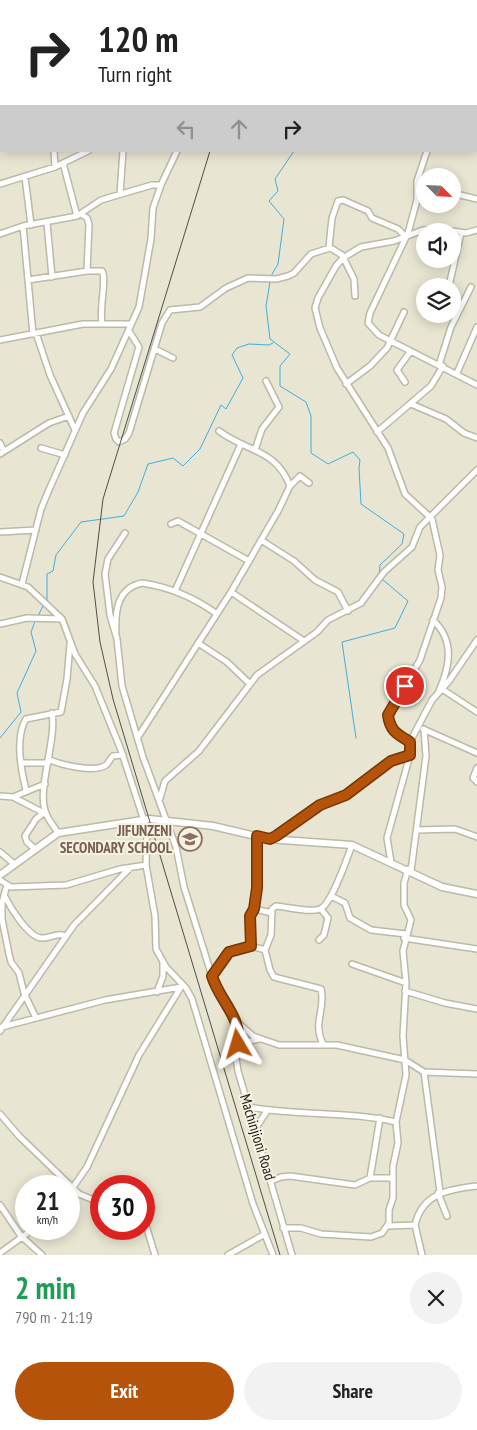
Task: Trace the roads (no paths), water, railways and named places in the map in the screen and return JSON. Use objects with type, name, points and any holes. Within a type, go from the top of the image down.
[{"type":"street","points":[[54,152],[55,167]]},
{"type":"street","points":[[0,184],[55,167],[86,152]]},
{"type":"street","points":[[120,194],[123,152]]},
{"type":"street","points":[[22,584],[41,509],[83,413],[104,382],[129,330],[140,301],[151,239],[153,208],[177,152]]},
{"type":"street","points":[[422,168],[427,152]]},
{"type":"street","points":[[63,163],[79,215]]},
{"type":"street","points":[[25,177],[31,225]]},
{"type":"street","points":[[0,234],[23,226],[47,223],[79,215],[96,202],[152,185],[161,186]]},
{"type":"street","points":[[461,195],[477,199]]},
{"type":"street","points":[[416,197],[415,207],[406,236],[368,318],[368,323],[373,331],[392,342],[477,384]]},
{"type":"street","points":[[330,248],[332,218],[336,204],[341,199],[368,211],[372,218],[398,229],[406,236]]},
{"type":"street","points":[[79,215],[87,218],[88,224],[87,271]]},
{"type":"street","points":[[47,223],[52,277]]},
{"type":"street","points":[[23,226],[28,297],[34,333],[50,375],[75,430]]},
{"type":"street","points":[[451,278],[462,233],[477,230]]},
{"type":"street","points":[[410,742],[390,728],[388,715],[420,660],[433,620],[442,587],[438,570],[440,554],[431,516],[405,494],[388,448],[346,384],[320,328],[315,308],[330,275],[343,258],[364,245],[394,241],[416,232]]},
{"type":"street","points":[[129,330],[139,348],[114,432],[119,442],[125,439],[128,433],[162,322],[170,310],[200,307],[242,280],[276,279],[294,273],[315,252],[330,248],[340,253],[354,279],[355,296]]},
{"type":"street","points":[[28,280],[87,271],[101,271],[104,274],[100,306],[102,323]]},
{"type":"street","points":[[377,432],[411,404],[434,381],[441,366],[451,327],[471,287]]},
{"type":"street","points":[[346,384],[370,366],[392,342],[404,312]]},
{"type":"street","points":[[0,340],[102,323],[131,324]]},
{"type":"street","points":[[457,373],[477,327]]},
{"type":"street","points":[[155,349],[173,358]]},
{"type":"street","points":[[405,382],[396,370],[410,352]]},
{"type":"street","points":[[255,450],[262,429],[279,406],[266,381]]},
{"type":"street","points":[[411,404],[446,419],[464,433],[477,438]]},
{"type":"street","points":[[0,442],[2,452],[49,423],[69,416]]},
{"type":"street","points":[[219,431],[241,444],[271,457],[290,486]]},
{"type":"street","points":[[175,591],[241,444]]},
{"type":"street","points":[[41,448],[64,455]]},
{"type":"street","points":[[159,801],[165,781],[199,751],[262,670],[317,632],[328,620],[361,603],[384,572],[407,552],[415,541],[418,529],[477,470]]},
{"type":"street","points":[[138,737],[231,592],[290,486],[300,476],[309,483]]},
{"type":"street","points":[[170,524],[178,521],[249,561]]},
{"type":"street","points":[[0,532],[36,530]]},
{"type":"street","points":[[117,639],[110,615],[105,574],[108,559],[125,533]]},
{"type":"street","points":[[261,540],[294,561],[315,580],[338,592],[348,611]]},
{"type":"street","points":[[0,577],[22,584],[39,596],[62,619],[70,643],[95,686],[123,755],[148,836],[146,864],[155,919],[155,943],[163,962],[182,987],[191,995],[253,1204],[273,1255]]},
{"type":"street","points":[[117,639],[117,606],[125,593],[142,583],[175,591],[200,602],[217,614]]},
{"type":"street","points":[[231,592],[304,641]]},
{"type":"street","points":[[0,624],[27,618],[62,619]]},
{"type":"street","points":[[433,620],[442,630],[449,657],[440,691]]},
{"type":"street","name":"Machinjioni Road","points":[[117,639],[122,686],[176,847],[184,887],[218,993],[236,1020],[238,1044],[236,1065],[292,1255]]},
{"type":"street","points":[[392,862],[387,838],[398,806],[410,755],[410,742],[440,691],[477,640]]},
{"type":"street","points":[[26,790],[21,738],[24,723],[31,717],[60,712],[62,709],[70,643]]},
{"type":"street","points":[[198,643],[227,662],[250,684]]},
{"type":"street","points":[[440,691],[477,712]]},
{"type":"street","points":[[35,850],[27,842],[25,836],[36,819],[44,812],[45,784],[53,730],[52,713]]},
{"type":"street","points":[[418,728],[477,753]]},
{"type":"street","points":[[388,1226],[389,1210],[393,1198],[392,1178],[398,1143],[396,1122],[406,1075],[403,1036],[406,983],[403,951],[405,936],[411,918],[404,905],[404,883],[409,870],[417,830],[426,756],[424,729]]},
{"type":"street","points":[[22,763],[48,761],[77,768],[101,767],[105,766],[113,756],[123,755]]},
{"type":"street","points":[[270,839],[285,831],[320,805],[346,795],[391,761],[410,755]]},
{"type":"street","points":[[477,768],[473,778],[477,782]]},
{"type":"street","points":[[12,797],[45,784]]},
{"type":"street","points":[[0,796],[12,797],[44,812],[58,833]]},
{"type":"street","points":[[0,875],[13,863],[58,833],[144,819],[213,826],[270,839],[352,845],[392,862],[442,887],[477,894]]},
{"type":"street","points":[[417,830],[455,829],[477,837]]},
{"type":"street","points":[[251,946],[250,916],[254,909],[257,888],[257,836]]},
{"type":"street","points":[[321,909],[331,896],[352,845]]},
{"type":"street","points":[[0,852],[13,863]]},
{"type":"street","points":[[0,880],[7,885],[18,887],[66,885],[146,864]]},
{"type":"street","points":[[1,1029],[26,996],[66,936],[130,868]]},
{"type":"street","points":[[7,885],[4,895],[2,919],[11,962],[19,973],[26,996],[36,1018]]},
{"type":"street","points":[[4,895],[20,920],[34,936],[43,938],[61,934],[66,936]]},
{"type":"street","points":[[331,896],[345,902],[350,918],[371,930],[477,949]]},
{"type":"street","points":[[319,940],[324,935],[328,918],[321,909],[275,906],[272,913],[270,939],[265,950],[270,970],[274,977],[321,989],[323,1001],[318,1015],[318,1031],[323,1044]]},
{"type":"street","points":[[254,909],[272,913]]},
{"type":"street","points":[[212,976],[229,952],[251,946],[265,950]]},
{"type":"street","points":[[158,992],[163,962]]},
{"type":"street","points":[[352,964],[406,983]]},
{"type":"street","points":[[1,1029],[105,1000],[182,987]]},
{"type":"street","points":[[80,1178],[87,1167],[139,1055],[182,987]]},
{"type":"street","points":[[405,991],[445,1003],[477,1009]]},
{"type":"street","points":[[236,1020],[259,1039],[281,1045],[323,1044],[405,1060],[424,1072],[477,1074]]},
{"type":"street","points":[[238,1044],[259,1039]]},
{"type":"street","points":[[424,1072],[439,1193],[446,1216]]},
{"type":"street","points":[[249,1107],[266,1111],[330,1116],[365,1115],[396,1122]]},
{"type":"street","points":[[255,1129],[266,1111]]},
{"type":"street","points":[[0,1114],[19,1136],[60,1175]]},
{"type":"street","points":[[370,1178],[380,1118]]},
{"type":"street","points":[[271,1181],[290,1176],[355,1185],[370,1178],[392,1178]]},
{"type":"street","points":[[422,1255],[415,1225],[428,1202],[439,1193],[477,1186]]},
{"type":"street","points":[[0,1205],[15,1227]]},
{"type":"street","points":[[283,1228],[365,1238],[376,1236],[388,1226],[415,1225]]},
{"type":"street","points":[[228,1255],[265,1234]]},
{"type":"street","points":[[0,1254],[16,1240]]},
{"type":"street","points":[[25,1240],[42,1255]]},
{"type":"street","points":[[150,1240],[155,1255]]},
{"type":"waterway","points":[[271,276],[278,264],[284,219],[269,201],[278,191],[275,179],[293,152]]},
{"type":"waterway","points":[[270,282],[266,306],[270,339],[290,354],[280,366],[280,386],[306,402],[311,416],[311,453],[328,464],[353,452],[360,460],[361,504],[404,534],[402,544],[380,565],[379,576]]},
{"type":"waterway","points":[[47,601],[47,574],[53,571],[56,555],[81,522],[124,516],[138,492],[148,464],[173,458],[183,466],[200,449],[221,405],[226,409],[243,378],[232,355],[237,348],[249,344],[269,345],[273,343]]},
{"type":"waterway","points":[[356,738],[342,642],[395,628],[408,601],[382,579]]},
{"type":"waterway","points":[[38,616],[44,604]]},
{"type":"waterway","points":[[0,738],[21,712],[17,693],[36,651],[31,632],[36,619]]},
{"type":"railway","points":[[210,152],[103,499],[93,582],[100,642],[113,699],[280,1255]]},
{"type":"place","name":"JIFUNZENI SECONDARY SCHOOL","points":[[190,839]]}]
